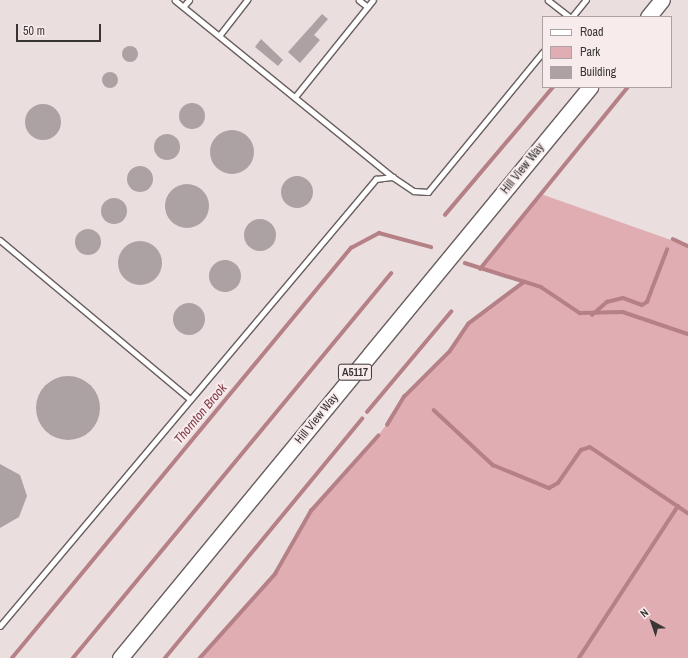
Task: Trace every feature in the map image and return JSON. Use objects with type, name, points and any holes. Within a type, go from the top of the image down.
[{"type":"main road","points":[[649,16],[662,0]]},
{"type":"main road","name":"Hill View Way","points":[[120,658],[589,88]]},
{"type":"lane","points":[[175,0],[393,177],[414,191],[428,192],[542,53]]},
{"type":"lane","points":[[183,7],[189,0]]},
{"type":"lane","points":[[220,36],[247,0]]},
{"type":"lane","points":[[359,0],[368,7]]},
{"type":"lane","points":[[295,97],[373,0]]},
{"type":"lane","points":[[548,0],[570,16]]},
{"type":"lane","points":[[572,16],[586,0]]},
{"type":"lane","points":[[1,622],[376,179],[393,177]]},
{"type":"lane","points":[[0,240],[190,399]]},
{"type":"green space","points":[[541,194],[688,246],[688,658],[200,658],[275,574],[311,511],[378,436],[413,387],[450,351],[468,324],[524,282],[480,269]]},
{"type":"building","points":[[322,14],[328,19],[314,35],[320,40],[300,63],[288,52]]},
{"type":"building","points":[[261,39],[283,60],[278,66],[255,47]]},
{"type":"building","points":[[130,46],[136,48],[138,54],[136,60],[130,62],[124,60],[122,54],[124,48]]},
{"type":"building","points":[[110,72],[116,74],[118,80],[116,86],[110,88],[104,86],[102,80],[104,74]]},
{"type":"building","points":[[192,103],[201,107],[205,116],[201,125],[192,129],[183,125],[179,116],[183,107]]},
{"type":"building","points":[[47,104],[56,109],[60,115],[60,129],[56,135],[47,140],[39,140],[30,135],[26,129],[25,118],[30,109],[36,105]]},
{"type":"building","points":[[228,130],[236,130],[248,136],[254,148],[254,156],[248,168],[236,174],[228,174],[216,168],[210,156],[210,148],[216,136]]},
{"type":"building","points":[[167,134],[176,138],[180,147],[176,156],[167,160],[158,156],[154,147],[158,138]]},
{"type":"building","points":[[140,166],[149,170],[153,179],[149,188],[140,192],[131,188],[127,179],[131,170]]},
{"type":"building","points":[[297,176],[308,181],[313,192],[308,203],[297,208],[286,203],[281,192],[286,181]]},
{"type":"building","points":[[183,184],[191,184],[203,190],[209,202],[209,210],[203,222],[191,228],[183,228],[171,222],[165,210],[165,202],[171,190]]},
{"type":"building","points":[[114,198],[123,202],[127,211],[123,220],[114,224],[105,220],[101,211],[105,202]]},
{"type":"building","points":[[260,219],[271,224],[276,235],[271,246],[260,251],[249,246],[244,235],[249,224]]},
{"type":"building","points":[[88,229],[97,233],[101,242],[97,251],[88,255],[79,251],[75,242],[79,233]]},
{"type":"building","points":[[136,241],[144,241],[156,247],[162,259],[162,267],[156,279],[144,285],[136,285],[124,279],[118,267],[118,259],[124,247]]},
{"type":"building","points":[[225,260],[236,265],[241,276],[236,287],[225,292],[214,287],[209,276],[214,265]]},
{"type":"building","points":[[189,303],[200,308],[205,319],[200,330],[189,335],[178,330],[173,319],[178,308]]},
{"type":"building","points":[[62,376],[74,376],[91,385],[98,396],[100,408],[98,420],[91,431],[74,440],[62,440],[50,435],[41,426],[36,414],[36,402],[41,390],[50,381]]},
{"type":"building","points":[[0,464],[20,475],[27,496],[19,517],[0,528]]},
{"type":"waterway","points":[[445,215],[552,88]]},
{"type":"waterway","points":[[480,269],[627,88]]},
{"type":"waterway","name":"Thornton Brook","points":[[12,658],[351,248],[379,233],[431,247]]},
{"type":"waterway","points":[[673,239],[688,246]]},
{"type":"waterway","points":[[592,315],[607,302],[623,298],[642,305],[647,302],[667,250]]},
{"type":"waterway","name":"Thornton Brook","points":[[465,263],[541,287],[580,313],[623,312],[688,334]]},
{"type":"waterway","points":[[73,658],[391,274]]},
{"type":"waterway","points":[[387,425],[404,397],[450,351],[468,324],[524,282]]},
{"type":"waterway","points":[[367,412],[451,312]]},
{"type":"waterway","points":[[434,410],[493,465],[549,488],[558,483],[581,450],[590,447],[688,513]]},
{"type":"waterway","points":[[165,658],[362,419]]},
{"type":"waterway","points":[[200,658],[275,574],[311,511],[378,436]]},
{"type":"waterway","points":[[579,658],[678,506]]}]
